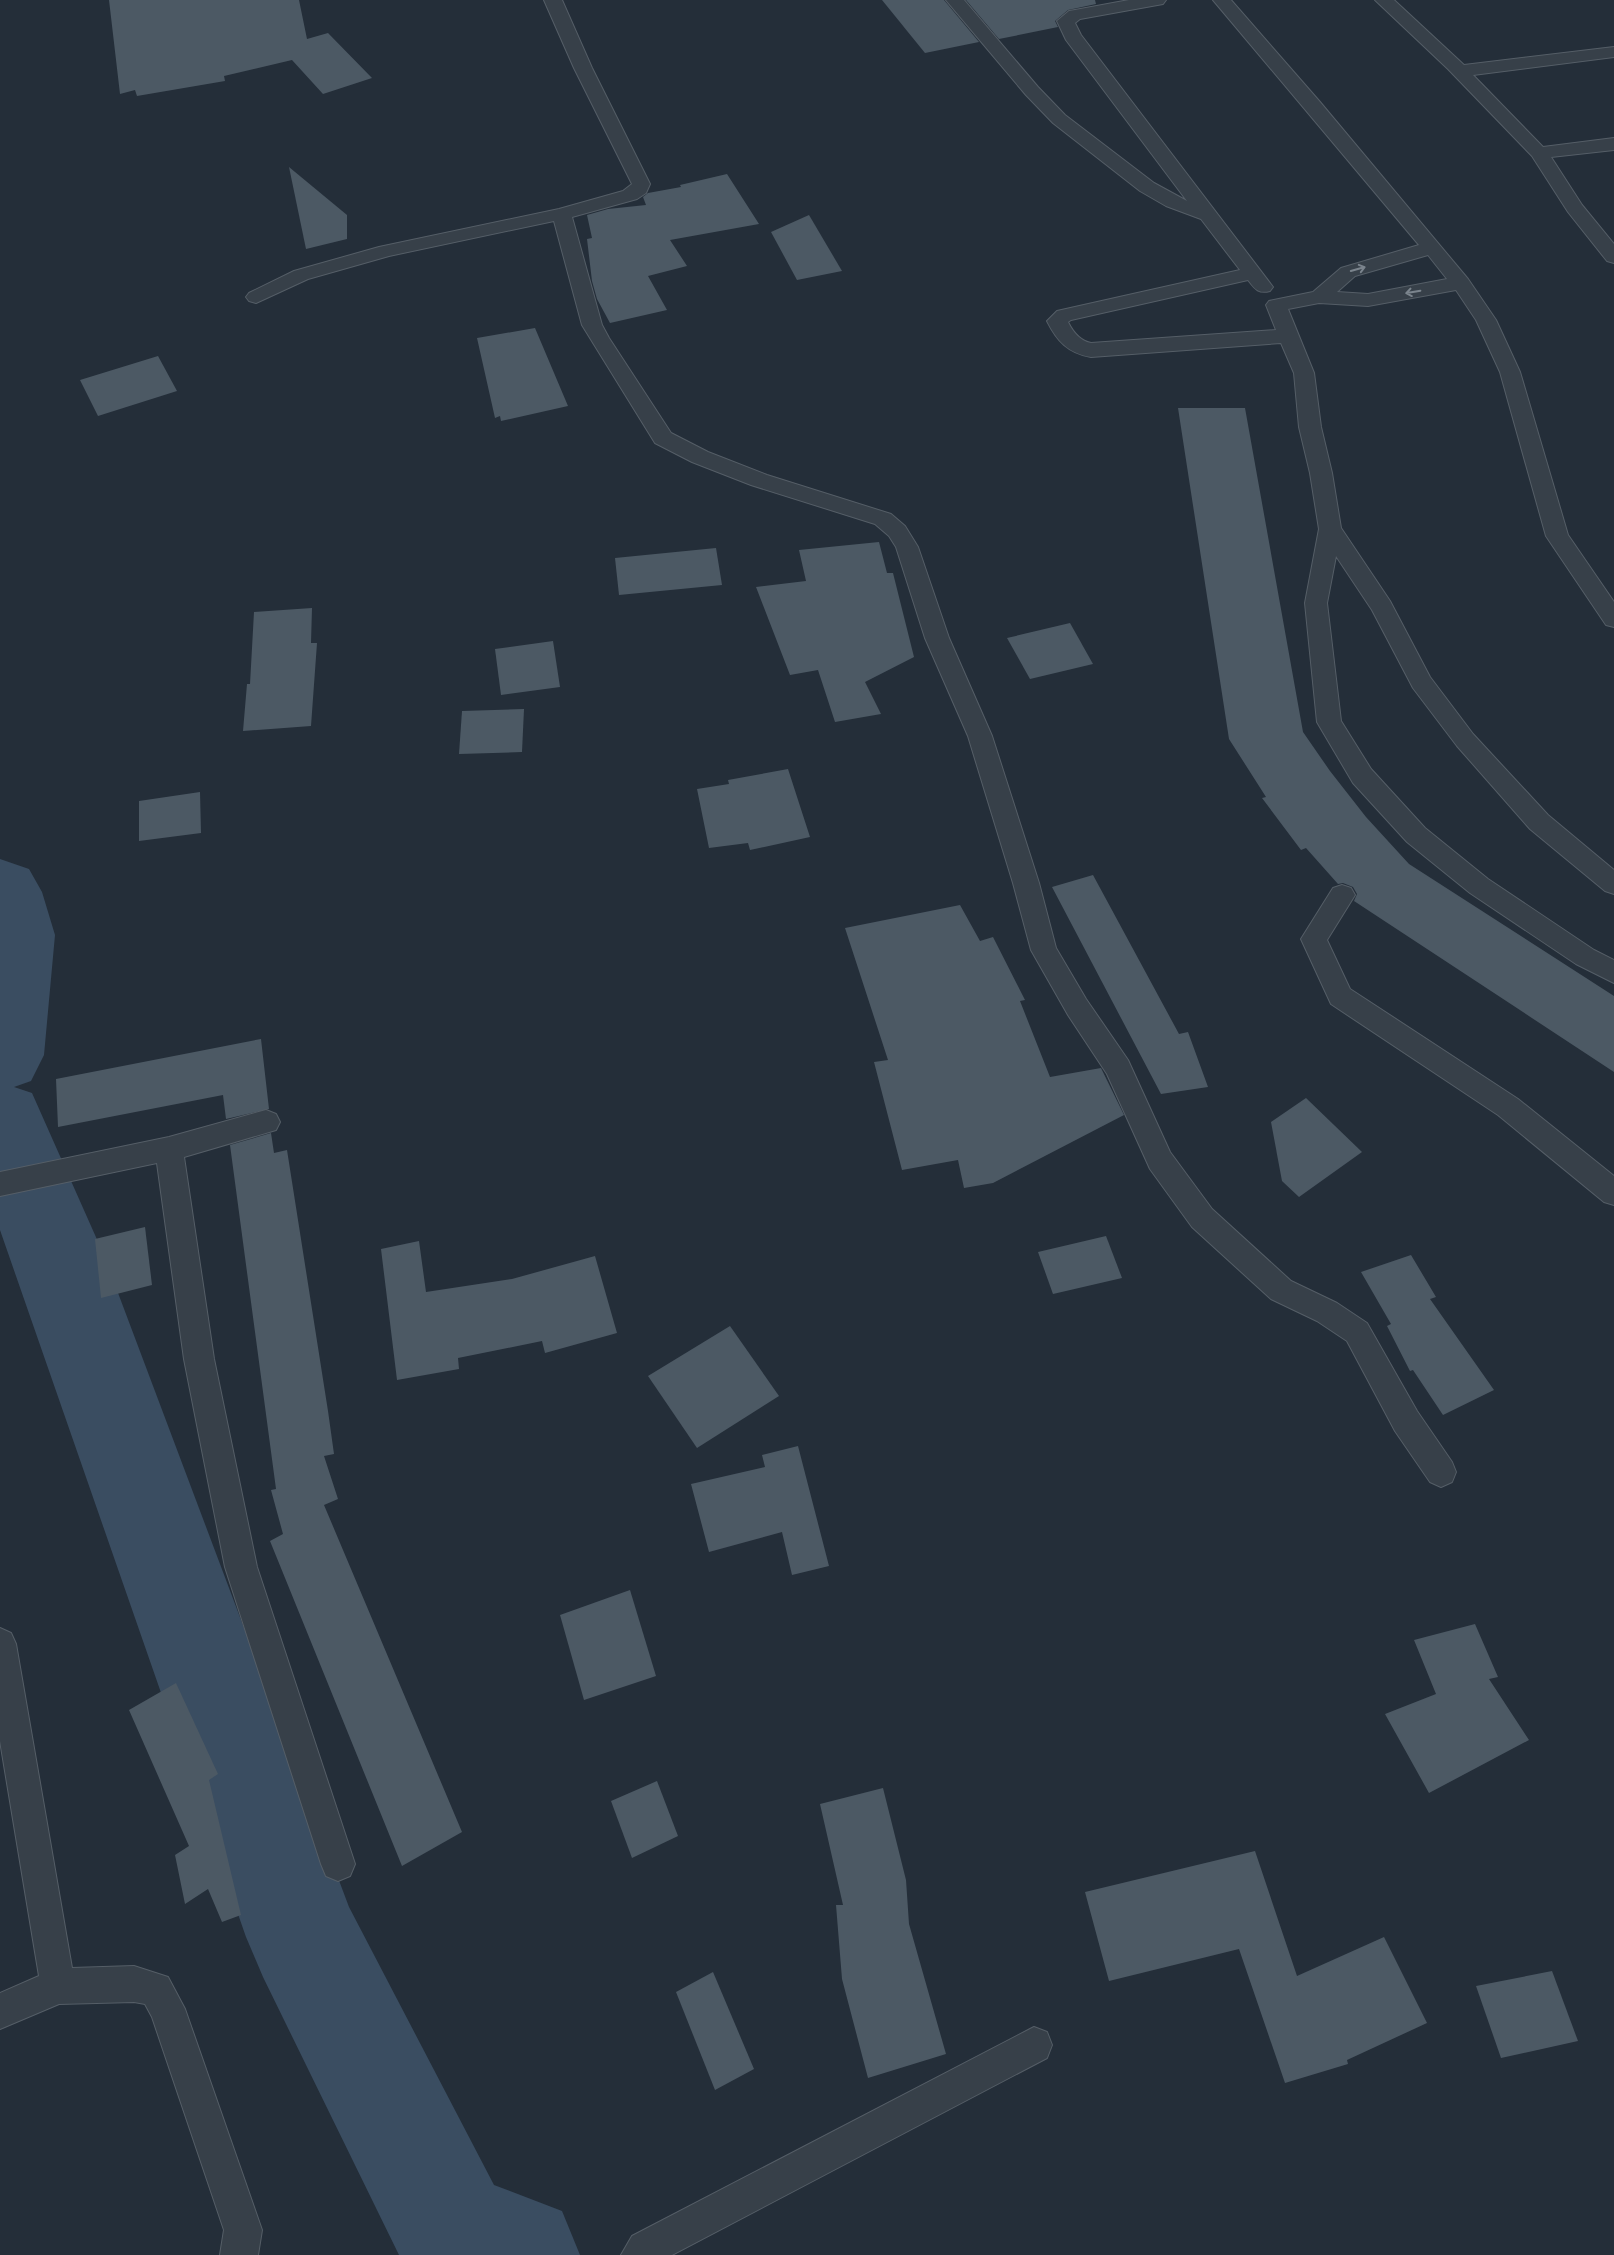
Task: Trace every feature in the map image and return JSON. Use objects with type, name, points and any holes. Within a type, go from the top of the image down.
[{"type":"street","points":[[256,297],[301,275],[386,251],[562,214],[630,195],[639,189],[641,184],[583,68],[553,0]]},
{"type":"street","points":[[956,0],[1032,91],[1059,119],[1094,148],[1147,187],[1173,202],[1208,215]]},
{"type":"street","points":[[1157,0],[1074,15],[1066,22],[1072,36],[1276,305],[1304,373],[1310,427],[1321,473],[1330,529],[1316,603],[1329,722],[1362,776],[1416,835],[1479,886],[1585,957],[1614,972]]},
{"type":"street","points":[[1222,0],[1314,106],[1461,283],[1486,320],[1510,372],[1557,536],[1607,598],[1614,619]]},
{"type":"street","points":[[1384,0],[1460,71],[1539,154],[1575,208],[1613,253]]},
{"type":"street","points":[[1460,71],[1614,52]]},
{"type":"street","points":[[1539,154],[1614,144]]},
{"type":"street","points":[[562,214],[592,325],[663,438],[700,457],[759,480],[866,512],[883,519],[897,531],[907,547],[952,676],[980,736],[1026,884],[1044,950],[1077,1007],[1118,1068],[1160,1160],[1202,1218],[1281,1290],[1327,1312],[1357,1332],[1406,1422],[1441,1472]]},
{"type":"street","points":[[1319,297],[1348,272],[1432,248]]},
{"type":"street","points":[[1253,273],[1064,315],[1057,321],[1064,336],[1078,347],[1091,350],[1289,336]]},
{"type":"street","points":[[1276,305],[1319,297],[1368,300],[1461,283]]},
{"type":"street","points":[[1330,529],[1382,607],[1421,682],[1465,740],[1539,822],[1614,884]]},
{"type":"street","points":[[1342,895],[1314,939],[1340,996],[1508,1107],[1614,1193]]},
{"type":"street","points":[[0,1184],[169,1149],[266,1122]]},
{"type":"street","points":[[169,1149],[200,1359],[241,1567],[338,1864]]},
{"type":"street","points":[[0,1644],[58,1986]]},
{"type":"street","points":[[0,2011],[58,1986],[134,1984],[156,1990],[167,2009],[243,2230],[239,2255]]},
{"type":"street","points":[[643,2252],[1034,2045]]},
{"type":"building","points":[[109,0],[299,0],[307,39],[328,33],[372,78],[323,94],[292,60],[224,76],[225,81],[137,96],[135,90],[120,94]]},
{"type":"building","points":[[882,0],[944,0],[979,42],[925,53]]},
{"type":"building","points":[[966,0],[1095,0],[1096,4],[1068,10],[1055,21],[1058,27],[999,39]]},
{"type":"building","points":[[289,167],[347,215],[347,239],[306,249]]},
{"type":"building","points":[[727,174],[759,224],[670,240],[687,266],[648,276],[667,310],[610,323],[597,299],[592,281],[587,239],[592,238],[587,215],[608,209],[646,205],[643,197],[648,193],[681,187],[680,185]]},
{"type":"building","points":[[809,215],[842,271],[797,280],[771,232]]},
{"type":"building","points":[[535,328],[568,406],[501,421],[500,416],[495,418],[477,338]]},
{"type":"building","points":[[158,356],[177,391],[98,416],[80,380]]},
{"type":"building","points":[[1178,408],[1245,408],[1303,732],[1330,771],[1366,817],[1409,864],[1614,996],[1614,1072],[1354,901],[1357,894],[1353,887],[1343,883],[1338,884],[1306,848],[1301,850],[1262,798],[1266,797],[1229,739]]},
{"type":"building","points":[[879,542],[887,573],[893,573],[914,657],[865,682],[881,714],[835,722],[818,670],[790,675],[756,587],[806,581],[799,550]]},
{"type":"building","points":[[716,548],[722,585],[619,595],[615,558]]},
{"type":"building","points":[[312,608],[311,643],[317,643],[311,726],[243,731],[247,684],[250,684],[254,612]]},
{"type":"building","points":[[1070,623],[1093,664],[1030,679],[1007,638]]},
{"type":"building","points":[[553,641],[560,687],[501,695],[495,649]]},
{"type":"building","points":[[524,709],[522,752],[459,754],[462,711]]},
{"type":"building","points":[[788,769],[810,837],[750,850],[748,843],[709,848],[697,789],[729,784],[728,780]]},
{"type":"building","points":[[200,792],[201,833],[139,841],[139,801]]},
{"type":"building","points":[[1093,875],[1179,1034],[1188,1032],[1208,1087],[1161,1094],[1052,887]]},
{"type":"building","points":[[960,905],[980,941],[993,937],[1025,1000],[1020,1001],[1050,1077],[1101,1068],[1124,1115],[993,1183],[964,1188],[958,1160],[902,1170],[874,1062],[888,1060],[845,928]]},
{"type":"building","points":[[261,1039],[269,1109],[226,1119],[223,1095],[58,1127],[56,1079]]},
{"type":"building","points":[[1306,1098],[1362,1152],[1299,1197],[1282,1181],[1271,1122]]},
{"type":"building","points":[[271,1133],[274,1153],[287,1150],[328,1411],[334,1454],[324,1456],[338,1499],[324,1505],[462,1832],[402,1866],[270,1541],[283,1534],[271,1490],[276,1489],[230,1145]]},
{"type":"building","points":[[145,1227],[152,1285],[101,1298],[95,1239]]},
{"type":"building","points":[[1106,1236],[1122,1278],[1053,1294],[1038,1252]]},
{"type":"building","points":[[419,1241],[426,1292],[512,1279],[595,1256],[617,1333],[545,1353],[542,1341],[458,1358],[459,1369],[397,1380],[381,1249]]},
{"type":"building","points":[[1411,1255],[1436,1297],[1430,1299],[1494,1390],[1443,1415],[1413,1370],[1410,1371],[1387,1326],[1391,1324],[1361,1272]]},
{"type":"building","points":[[730,1326],[779,1396],[697,1448],[648,1376]]},
{"type":"building","points":[[798,1446],[829,1566],[792,1575],[782,1532],[709,1552],[691,1484],[765,1467],[762,1455]]},
{"type":"building","points":[[630,1590],[656,1676],[584,1700],[560,1615]]},
{"type":"building","points":[[1475,1624],[1498,1677],[1489,1679],[1529,1740],[1429,1793],[1385,1714],[1436,1694],[1414,1640]]},
{"type":"building","points":[[176,1683],[218,1774],[209,1780],[241,1915],[222,1922],[208,1889],[185,1904],[175,1855],[189,1846],[129,1710]]},
{"type":"building","points":[[657,1781],[678,1836],[632,1858],[611,1801]]},
{"type":"building","points":[[883,1788],[906,1880],[909,1924],[946,2054],[868,2078],[842,1979],[836,1905],[843,1905],[820,1804]]},
{"type":"building","points":[[1255,1851],[1297,1976],[1384,1937],[1427,2023],[1347,2060],[1348,2064],[1285,2083],[1239,1949],[1109,1981],[1085,1892]]},
{"type":"building","points":[[1552,1971],[1578,2041],[1501,2058],[1476,1986]]},
{"type":"building","points":[[713,1972],[754,2069],[715,2090],[676,1992]]},
{"type":"waterway","points":[[0,892],[13,935],[0,1055]]},
{"type":"waterway","points":[[0,1120],[56,1253],[303,1937],[453,2233],[518,2255]]}]
